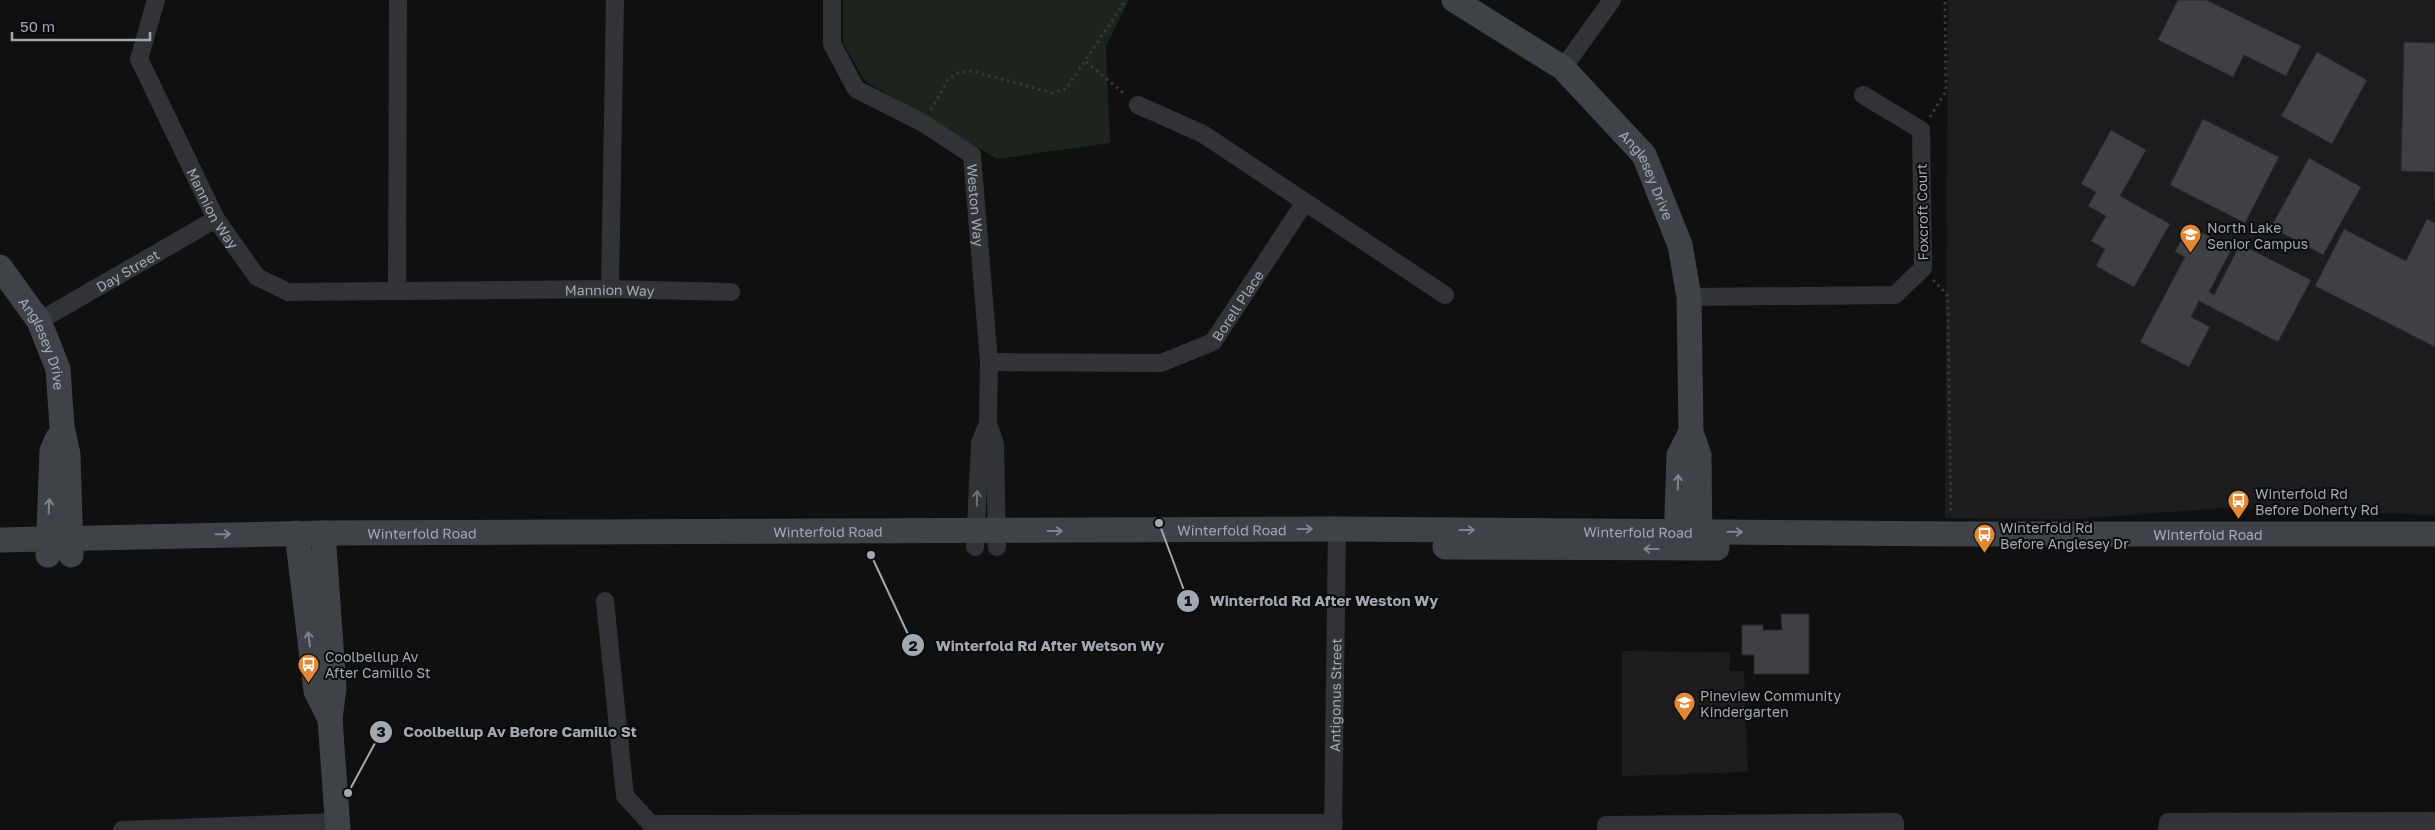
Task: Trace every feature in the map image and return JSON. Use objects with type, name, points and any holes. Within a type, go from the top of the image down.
[{"type":"main road","name":"Anglesey Drive","points":[[1454,0],[1563,68],[1644,155],[1680,245],[1689,297],[1691,432],[1679,455],[1688,540]]},
{"type":"main road","name":"Anglesey Drive","points":[[0,267],[39,321],[58,370],[62,427],[52,451],[59,547]]},
{"type":"main road","name":"Winterfold Road","points":[[1688,540],[1952,534],[2435,534]]},
{"type":"main road","name":"Winterfold Road","points":[[0,556],[59,547],[297,541],[1337,538],[1688,540],[2435,550]]},
{"type":"main road","name":"Winterfold Road","points":[[0,540],[59,547]]},
{"type":"main road","points":[[297,541],[316,691],[330,718]]},
{"type":"main road","points":[[324,541],[334,688],[330,718],[338,826]]},
{"type":"street","name":"Mannion Way","points":[[156,0],[139,59],[216,219],[257,277],[288,292],[397,289],[610,289],[731,292]]},
{"type":"street","points":[[397,289],[398,0]]},
{"type":"street","points":[[610,289],[615,0]]},
{"type":"street","name":"Weston Way","points":[[832,0],[832,44],[856,89],[923,123],[972,155],[989,362],[988,423],[980,443],[986,539]]},
{"type":"street","points":[[1563,68],[1612,0]]},
{"type":"street","points":[[1863,94],[1921,132]]},
{"type":"street","points":[[1138,106],[1203,134],[1445,295]]},
{"type":"street","name":"Foxcroft Court","points":[[1689,297],[1895,295],[1923,268],[1921,132]]},
{"type":"street","name":"Borell Place","points":[[989,362],[1161,363],[1213,342],[1305,202]]},
{"type":"street","name":"Day Street","points":[[39,321],[216,219]]},
{"type":"street","name":"Antigonus Street","points":[[1334,826],[1337,538]]},
{"type":"street","points":[[604,602],[625,796],[651,824],[1334,826]]},
{"type":"street","points":[[2167,830],[2168,822],[2435,821]]},
{"type":"street","points":[[1606,830],[1606,825],[1895,822],[1895,830]]},
{"type":"street","points":[[122,830],[338,826]]},
{"type":"path","points":[[923,123],[948,80],[956,73],[972,71],[1052,93],[1066,89],[1126,0]]},
{"type":"path","points":[[1921,132],[1946,92],[1945,0]]},
{"type":"path","points":[[1086,62],[1138,106]]},
{"type":"path","points":[[1923,268],[1947,294],[1952,534]]},
{"type":"shaded area","points":[[843,0],[1129,0],[1106,46],[1110,143],[997,159],[865,81],[843,44]]},
{"type":"shaded area","name":"North Lake Senior Campus","points":[[1948,0],[2435,0],[2435,515],[2223,508],[2077,519],[1945,518]]},
{"type":"shaded area","name":"Pineview Community Kindergarten","points":[[1622,651],[1730,652],[1730,671],[1744,671],[1748,772],[1622,776]]},
{"type":"building","points":[[2178,0],[2206,0],[2301,46],[2286,76],[2244,55],[2233,77],[2158,40]]},
{"type":"building","points":[[2404,42],[2435,43],[2435,172],[2401,171]]},
{"type":"building","points":[[2317,52],[2367,80],[2332,144],[2281,116]]},
{"type":"building","points":[[2203,119],[2279,157],[2245,223],[2170,185]]},
{"type":"building","points":[[2111,130],[2146,150],[2120,196],[2170,224],[2134,287],[2096,266],[2105,249],[2091,241],[2106,216],[2088,206],[2096,192],[2081,184]]},
{"type":"building","points":[[2309,158],[2361,187],[2323,255],[2271,227]]},
{"type":"building","points":[[2427,219],[2435,223],[2435,347],[2315,286],[2344,229],[2406,261]]},
{"type":"building","points":[[2189,226],[2232,248],[2209,292],[2214,295],[2240,244],[2311,280],[2278,342],[2199,301],[2191,317],[2210,327],[2189,367],[2140,342],[2185,257],[2175,252]]},
{"type":"building","points":[[1781,614],[1809,614],[1809,674],[1754,674],[1754,655],[1742,655],[1742,625],[1763,625],[1763,630],[1782,630]]},
{"type":"place","name":"North Lake Senior Campus","points":[[2191,254]]},
{"type":"place","name":"Winterfold Rd Before Doherty Rd","points":[[2239,520]]},
{"type":"place","name":"Winterfold Rd After Weston Wy","points":[[1159,523]]},
{"type":"place","name":"Winterfold Rd Before Anglesey Dr","points":[[1984,554]]},
{"type":"place","name":"Winterfold Rd After Wetson Wy","points":[[871,555]]},
{"type":"place","name":"Coolbellup Av After Camillo St","points":[[309,683]]},
{"type":"place","name":"Pineview Community Kindergarten","points":[[1684,722]]},
{"type":"place","name":"Coolbellup Av Before Camillo St","points":[[348,793]]}]
